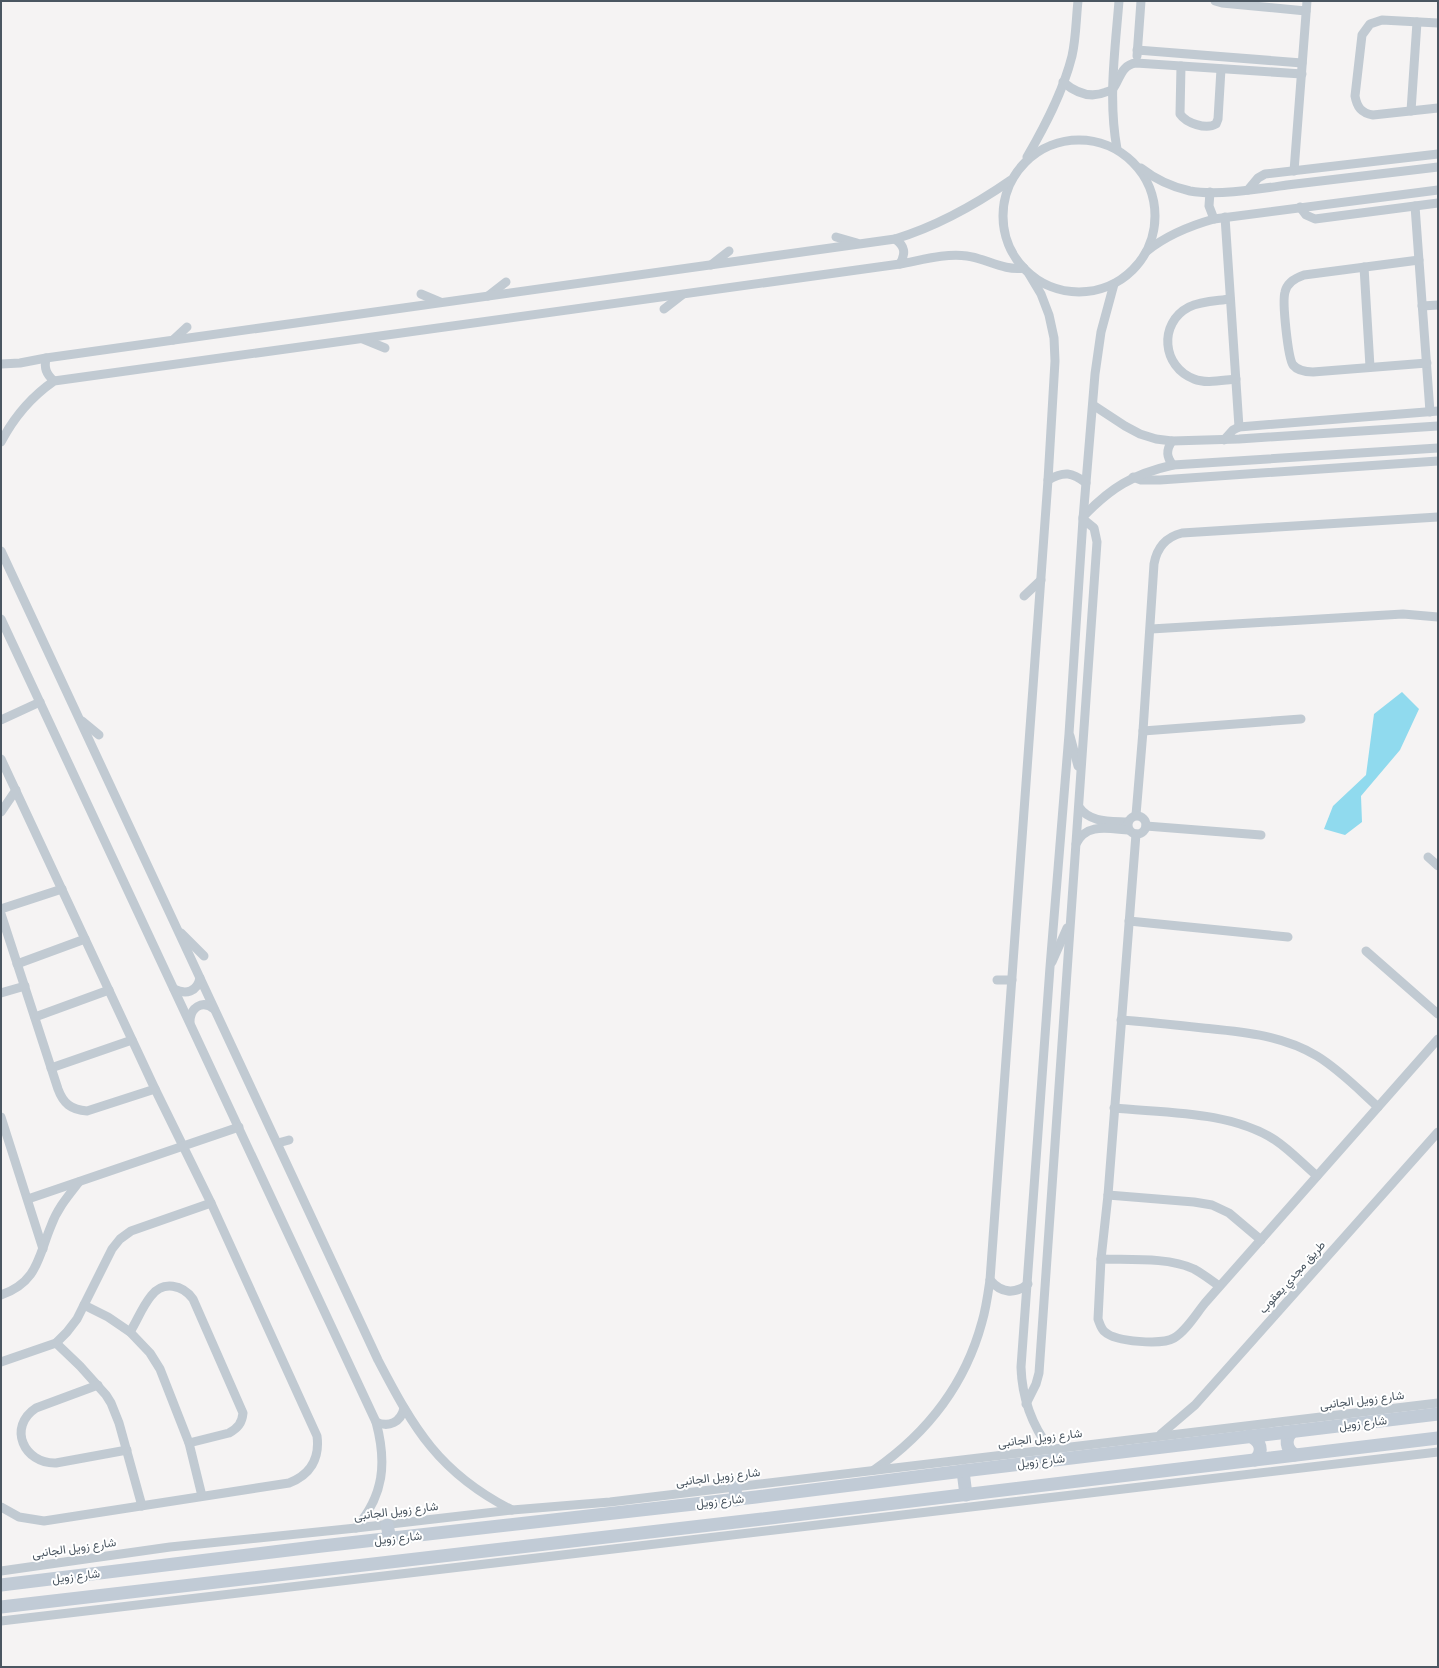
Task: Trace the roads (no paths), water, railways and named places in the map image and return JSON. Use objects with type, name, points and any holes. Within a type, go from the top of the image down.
[{"type":"main road","name":"شارع زويل","points":[[1,1585],[390,1539],[735,1493],[756,1498],[800,1492],[848,1479],[963,1471],[1100,1449],[1249,1436],[1438,1414]]},
{"type":"main road","points":[[1293,1431],[1288,1437],[1287,1444],[1290,1451],[1295,1455]]},
{"type":"main road","points":[[1249,1436],[1258,1442],[1260,1448],[1260,1455],[1255,1460]]},
{"type":"main road","name":"شارع زويل","points":[[1,1607],[762,1519],[1438,1438]]},
{"type":"main road","points":[[963,1471],[966,1495]]},
{"type":"main road","points":[[800,1492],[795,1496],[794,1503],[796,1509],[803,1514]]},
{"type":"main road","points":[[756,1498],[762,1501],[766,1506],[766,1514],[762,1519]]},
{"type":"main road","points":[[387,1525],[390,1539]]},
{"type":"street","points":[[872,1471],[890,1459],[917,1436],[936,1415],[948,1398],[959,1380],[977,1341],[983,1320],[990,1280],[1041,580],[1055,361],[1054,338],[1044,301],[1027,271],[1018,261],[1007,242],[1002,222],[1004,200],[1011,180],[1024,162],[1049,116],[1063,82],[1072,55],[1078,1]]},
{"type":"street","points":[[1117,149],[1112,118],[1112,90],[1119,1]]},
{"type":"street","points":[[1136,63],[1141,1]]},
{"type":"street","points":[[1215,1],[1222,3],[1250,3],[1306,11]]},
{"type":"street","points":[[1294,171],[1307,1]]},
{"type":"street","points":[[1438,23],[1382,20],[1376,21],[1365,29],[1361,41],[1355,96],[1356,103],[1366,114],[1373,115],[1438,108]]},
{"type":"street","points":[[1411,111],[1417,22]]},
{"type":"street","points":[[1137,50],[1302,63]]},
{"type":"street","points":[[1063,82],[1071,89],[1081,94],[1097,95],[1112,90],[1123,71],[1128,66],[1136,63],[1302,74]]},
{"type":"street","points":[[1181,66],[1180,114],[1189,122],[1209,126],[1216,124],[1218,119],[1221,69]]},
{"type":"street","points":[[1024,162],[1044,147],[1068,140],[1093,140],[1117,149],[1160,181],[1175,187],[1192,191],[1210,192],[1248,190],[1438,166]]},
{"type":"street","points":[[1248,190],[1258,178],[1265,174],[1438,154]]},
{"type":"street","points":[[1416,156],[1417,169]]},
{"type":"street","points":[[1,442],[17,416],[28,402],[54,381],[900,264],[949,255],[968,256],[1005,268],[1027,271],[1048,286],[1070,291],[1092,291],[1114,284],[1133,270],[1146,252],[1153,232],[1155,221],[1154,205],[1150,189],[1143,175],[1133,162]]},
{"type":"street","points":[[1352,164],[1354,177]]},
{"type":"street","points":[[1,364],[20,363],[173,340],[895,239],[927,229],[943,221],[984,199],[1011,180]]},
{"type":"street","points":[[1146,252],[1175,233],[1214,219],[1438,190]]},
{"type":"street","points":[[1210,192],[1209,206],[1214,219]]},
{"type":"street","points":[[1300,207],[1306,215],[1315,219],[1438,203]]},
{"type":"street","points":[[1224,440],[1233,430],[1240,427],[1434,412],[1427,363],[1415,206]]},
{"type":"street","points":[[1225,217],[1240,427]]},
{"type":"street","points":[[836,237],[861,244]]},
{"type":"street","points":[[895,239],[901,243],[904,250],[904,257],[900,264]]},
{"type":"street","points":[[710,265],[729,251]]},
{"type":"street","points":[[1419,260],[1298,277],[1288,286],[1284,298],[1289,355],[1293,365],[1297,368],[1307,372],[1427,363]]},
{"type":"street","points":[[1364,267],[1370,367]]},
{"type":"street","points":[[487,297],[506,282]]},
{"type":"street","points":[[1050,1449],[1036,1428],[1026,1404],[1022,1379],[1022,1367],[1050,967],[1069,734],[1083,518],[1095,374],[1099,342],[1114,284]]},
{"type":"street","points":[[421,294],[441,303]]},
{"type":"street","points":[[664,309],[683,294]]},
{"type":"street","points":[[1230,299],[1198,304],[1181,312],[1171,324],[1167,343],[1173,363],[1179,370],[1190,377],[1203,381],[1236,379]]},
{"type":"street","points":[[1422,306],[1438,305]]},
{"type":"street","points":[[173,340],[187,327]]},
{"type":"street","points":[[362,339],[385,348]]},
{"type":"street","points":[[46,358],[46,371],[54,381]]},
{"type":"street","points":[[1093,405],[1124,426],[1140,434],[1172,441],[1224,440],[1438,426]]},
{"type":"street","points":[[1172,441],[1168,447],[1167,453],[1169,460],[1173,465]]},
{"type":"street","points":[[1083,518],[1101,499],[1133,477],[1144,472],[1173,465],[1438,448]]},
{"type":"street","points":[[1133,477],[1141,480],[1160,480],[1438,461]]},
{"type":"street","points":[[1048,480],[1057,475],[1068,473],[1078,476],[1086,483]]},
{"type":"street","points":[[1136,815],[1151,629],[1155,556],[1164,541],[1172,536],[1182,533],[1438,517]]},
{"type":"street","points":[[1026,1404],[1034,1389],[1039,1373],[1097,542],[1094,528],[1083,518]]},
{"type":"street","points":[[1,551],[375,1352],[404,1408],[429,1445],[458,1476],[481,1493],[512,1510]]},
{"type":"street","points":[[1024,596],[1041,580]]},
{"type":"street","points":[[1151,629],[1403,614],[1438,617]]},
{"type":"street","points":[[1,619],[376,1422],[382,1449],[382,1474],[376,1498],[364,1519],[356,1528]]},
{"type":"street","points":[[1,720],[40,702]]},
{"type":"street","points":[[79,718],[99,735]]},
{"type":"street","points":[[1143,731],[1302,719]]},
{"type":"street","points":[[1069,734],[1076,754],[1080,782]]},
{"type":"street","points":[[1,759],[155,1089],[211,1203],[314,1429],[318,1445],[317,1453],[312,1465],[304,1475],[289,1483],[44,1521],[19,1517],[1,1507]]},
{"type":"street","points":[[1,812],[16,790]]},
{"type":"street","points":[[1078,806],[1082,812],[1094,819],[1143,831],[1146,823],[1142,817],[1136,815]]},
{"type":"street","points":[[1136,815],[1131,818],[1129,921],[1108,1195],[1101,1259],[1098,1319],[1101,1327],[1106,1333],[1115,1338],[1157,1342],[1174,1338],[1181,1332],[1219,1286],[1438,1039]]},
{"type":"street","points":[[1146,826],[1260,835]]},
{"type":"street","points":[[1076,845],[1079,838],[1085,832],[1092,829],[1131,829]]},
{"type":"street","points":[[1428,857],[1438,866]]},
{"type":"street","points":[[1,909],[62,889]]},
{"type":"street","points":[[1,914],[51,1068],[62,1098],[68,1106],[77,1110],[87,1111],[155,1089]]},
{"type":"street","points":[[1050,967],[1071,917]]},
{"type":"street","points":[[1129,921],[1288,937]]},
{"type":"street","points":[[176,927],[204,956]]},
{"type":"street","points":[[17,964],[85,939]]},
{"type":"street","points":[[1366,951],[1438,1014]]},
{"type":"street","points":[[174,989],[183,992],[193,990],[200,978]]},
{"type":"street","points":[[997,980],[1012,980]]},
{"type":"street","points":[[1,993],[25,986]]},
{"type":"street","points":[[35,1017],[109,990]]},
{"type":"street","points":[[190,1022],[191,1013],[197,1006],[206,1005],[214,1009]]},
{"type":"street","points":[[1121,1020],[1252,1033],[1277,1038],[1318,1057],[1336,1070],[1378,1107]]},
{"type":"street","points":[[51,1068],[132,1040]]},
{"type":"street","points":[[1114,1108],[1213,1117],[1235,1122],[1257,1130],[1275,1140],[1291,1152],[1317,1176]]},
{"type":"street","points":[[1,1117],[43,1248]]},
{"type":"street","points":[[28,1199],[238,1127]]},
{"type":"street","name":"طريق مجدي يعقوب","points":[[1160,1435],[1194,1405],[1438,1132]]},
{"type":"street","points":[[278,1143],[289,1140]]},
{"type":"street","points":[[1,1295],[15,1290],[23,1284],[35,1268],[51,1225],[64,1201],[80,1182]]},
{"type":"street","points":[[1108,1195],[1194,1202],[1212,1205],[1228,1214],[1261,1240]]},
{"type":"street","points":[[1,1362],[56,1343],[72,1326],[112,1249],[120,1239],[131,1231],[211,1203]]},
{"type":"street","points":[[1101,1259],[1177,1264],[1192,1268],[1207,1276],[1219,1286]]},
{"type":"street","points":[[990,1280],[1001,1290],[1008,1292],[1015,1291],[1028,1284]]},
{"type":"street","points":[[130,1332],[151,1296],[157,1290],[173,1286],[181,1288],[193,1299],[243,1413],[240,1425],[230,1433],[189,1443]]},
{"type":"street","points":[[84,1305],[108,1317],[130,1332],[150,1352],[160,1369],[189,1443],[202,1496]]},
{"type":"street","points":[[56,1343],[98,1385],[111,1402],[127,1450],[142,1506]]},
{"type":"street","points":[[98,1385],[36,1408],[30,1412],[22,1424],[22,1439],[24,1446],[34,1458],[49,1464],[127,1450]]},
{"type":"street","name":"شارع زويل الجانبى","points":[[1,1571],[170,1547],[387,1525],[512,1510],[735,1493],[848,1479],[872,1471],[1050,1449],[1100,1449],[1160,1435],[1438,1403]]},
{"type":"street","points":[[376,1422],[385,1424],[394,1423],[400,1417],[404,1408]]},
{"type":"street","points":[[1,1621],[1438,1452]]},
{"type":"water","points":[[1402,692],[1419,709],[1400,750],[1361,796],[1362,822],[1345,835],[1324,829],[1333,806],[1366,775],[1374,714]]}]
